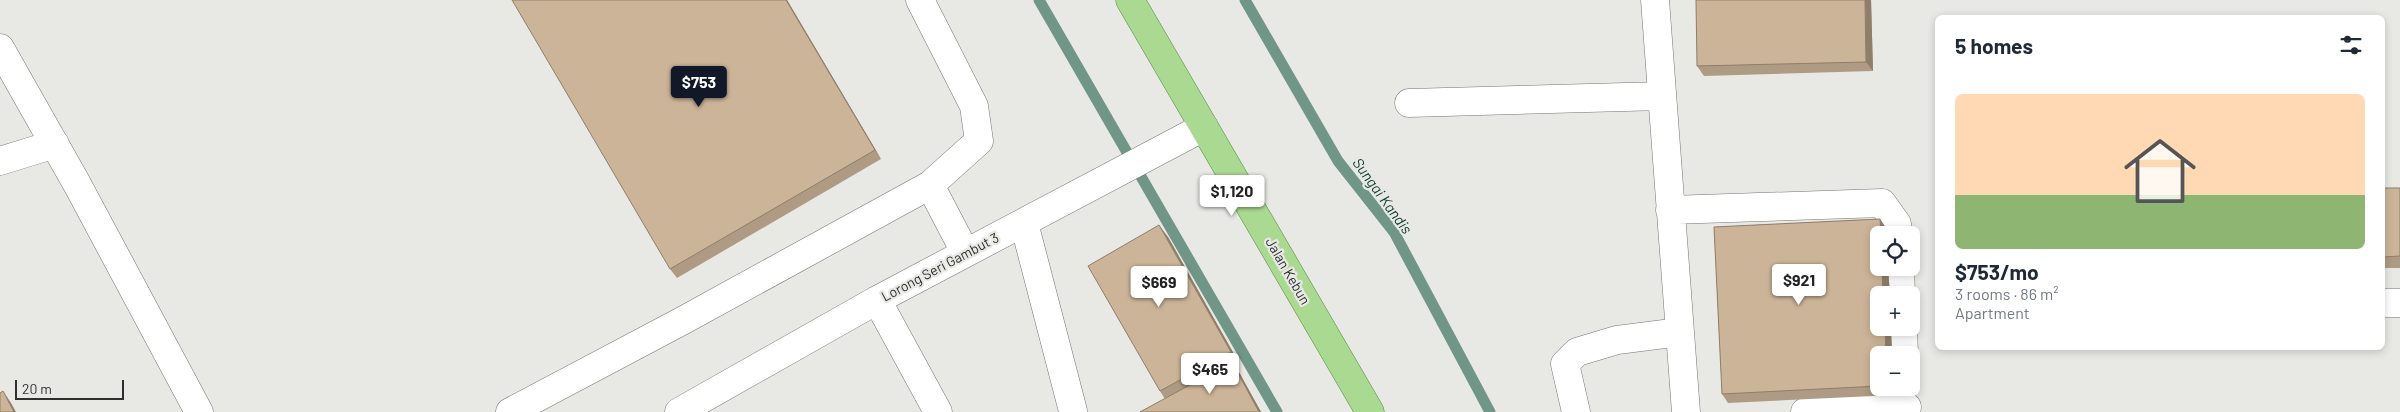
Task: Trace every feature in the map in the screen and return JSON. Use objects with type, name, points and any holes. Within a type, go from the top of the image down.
[{"type":"main road","name":"Jalan Kebun","points":[[1130,0],[1370,412]]},
{"type":"lane","points":[[510,412],[682,321],[930,185],[979,141],[974,106],[920,0]]},
{"type":"lane","points":[[1655,0],[1686,412]]},
{"type":"lane","points":[[0,48],[199,412]]},
{"type":"lane","points":[[1409,103],[1662,96]]},
{"type":"lane","name":"Lorong Seri Gambut 3","points":[[679,412],[965,252],[1024,223],[1204,127]]},
{"type":"lane","points":[[0,161],[54,144]]},
{"type":"lane","points":[[930,185],[965,252]]},
{"type":"lane","points":[[1670,210],[1882,203],[1897,226]]},
{"type":"lane","points":[[1024,223],[1073,411]]},
{"type":"lane","points":[[877,300],[938,412]]},
{"type":"lane","points":[[2385,304],[2400,303]]},
{"type":"lane","points":[[1576,412],[1564,364],[1577,352],[1617,340],[1680,332]]},
{"type":"lane","points":[[1805,412],[1907,402]]},
{"type":"building","points":[[512,0],[786,0],[875,150],[670,269]]},
{"type":"building","points":[[1696,0],[1865,0],[1866,62],[1697,66]]},
{"type":"building","points":[[2385,188],[2400,188],[2400,256],[2385,257]]},
{"type":"building","points":[[1880,219],[1880,226],[1870,226],[1870,276],[1882,276],[1883,286],[1870,286],[1870,336],[1885,336],[1886,346],[1870,346],[1870,386],[1722,394],[1714,227]]},
{"type":"building","points":[[1159,225],[1231,352],[1160,391],[1088,266]]},
{"type":"building","points":[[1232,362],[1259,412],[1140,412]]},
{"type":"building","points":[[3,391],[14,412],[0,412],[0,393]]},
{"type":"waterway","points":[[1039,0],[1277,412]]},
{"type":"waterway","name":"Sungai Kandis","points":[[1245,0],[1338,161],[1394,232],[1490,412]]}]
